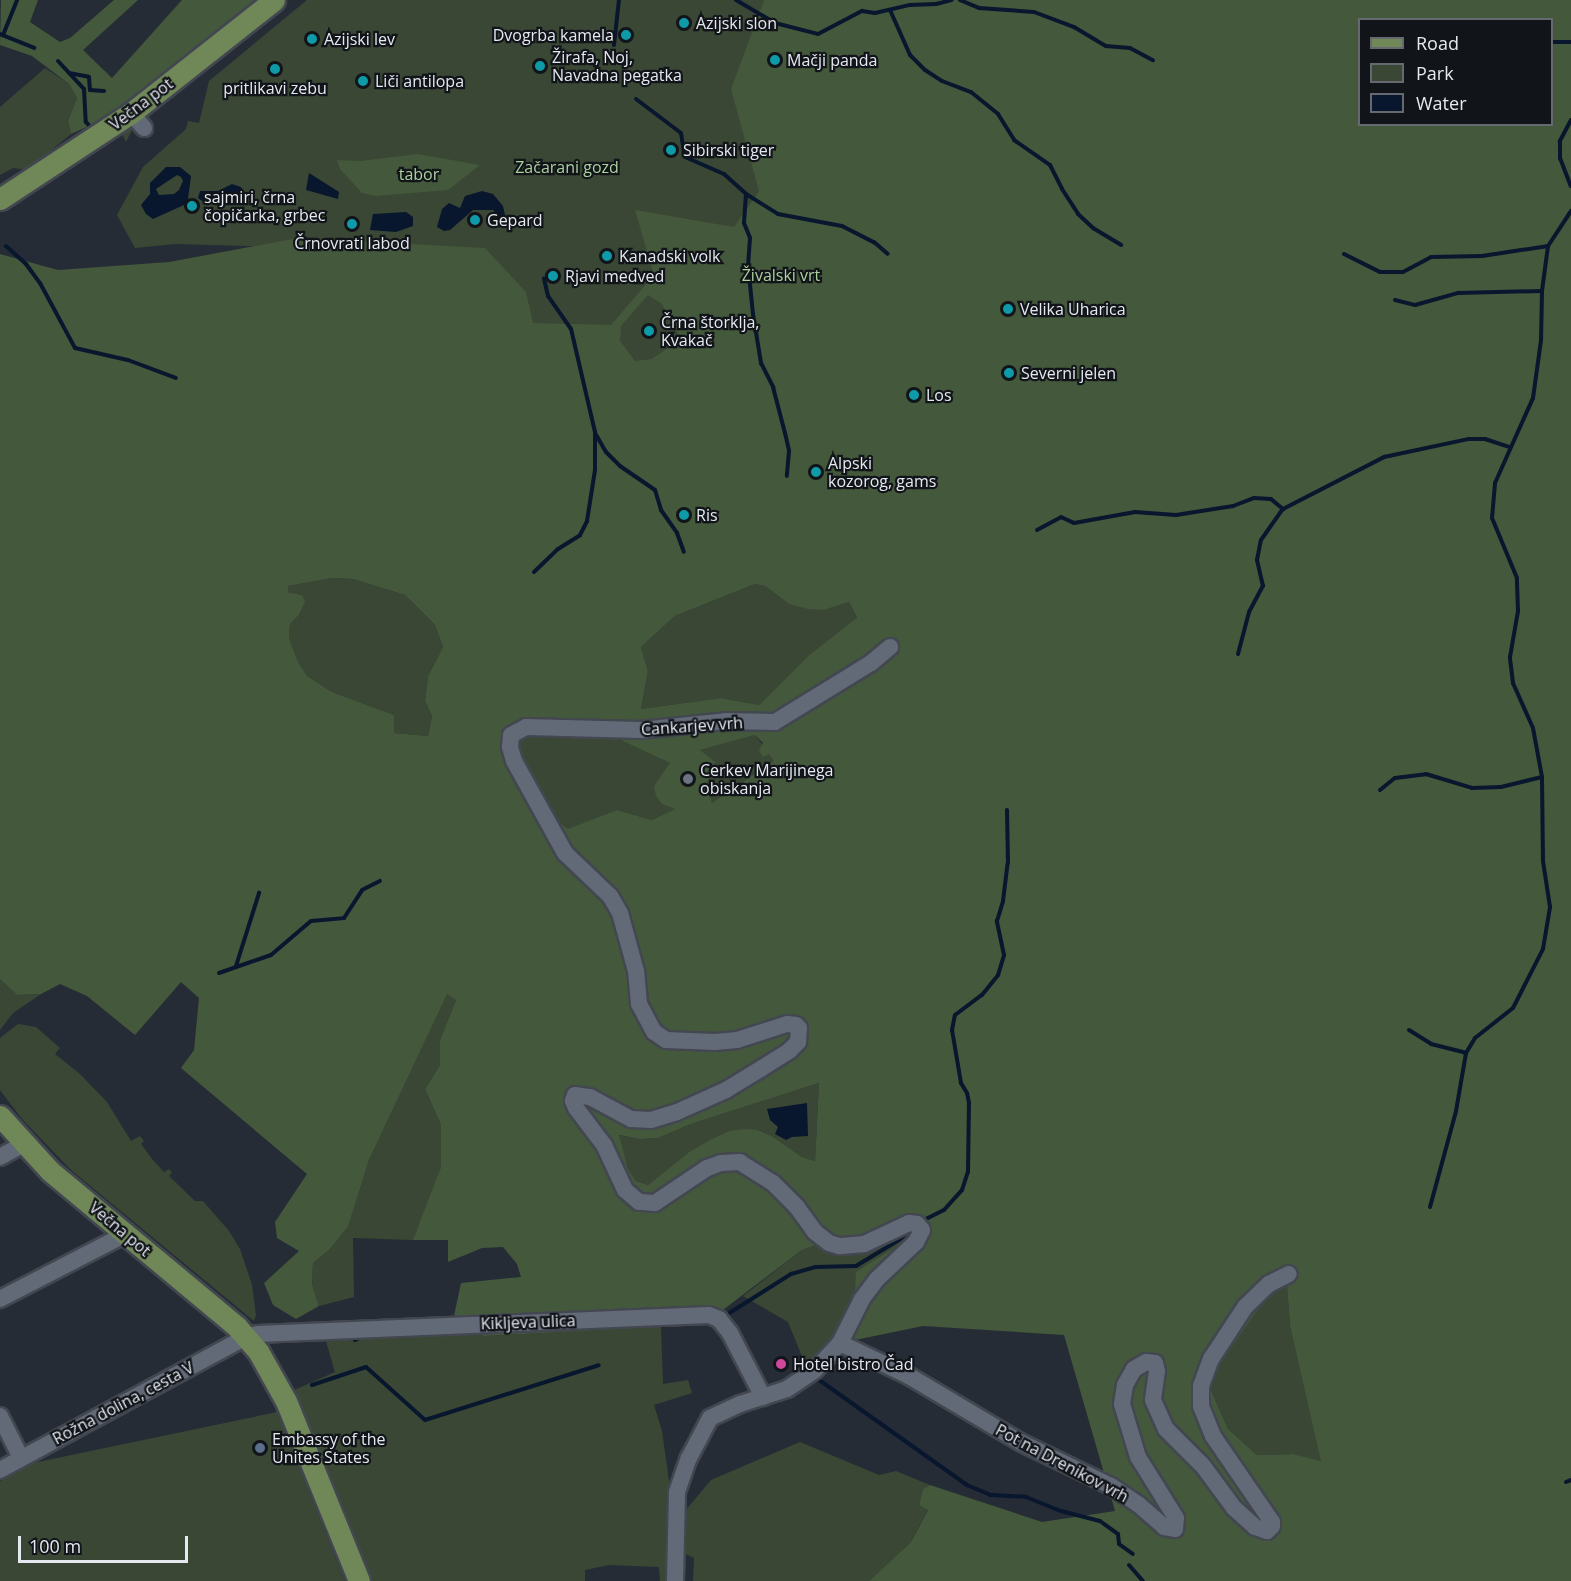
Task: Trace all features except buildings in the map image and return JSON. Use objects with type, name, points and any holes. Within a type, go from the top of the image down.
[{"type":"main road","name":"Večna pot","points":[[0,199],[138,120],[274,0]]},
{"type":"main road","name":"Večna pot","points":[[0,1116],[23,1144],[50,1171],[246,1337],[278,1382],[358,1581]]},
{"type":"street","name":"Cankarjev vrh","points":[[840,1342],[862,1299],[877,1279],[921,1236],[921,1227],[909,1223],[864,1244],[851,1246],[829,1243],[815,1232],[797,1207],[773,1183],[740,1162],[721,1163],[707,1168],[655,1203],[639,1202],[626,1190],[604,1145],[576,1108],[573,1101],[575,1095],[590,1097],[631,1119],[651,1120],[677,1112],[726,1090],[780,1057],[798,1042],[799,1028],[796,1024],[787,1024],[737,1040],[715,1042],[666,1040],[654,1032],[639,1004],[636,971],[621,913],[610,896],[565,853],[514,761],[510,747],[511,735],[526,727],[641,730],[726,721],[775,722],[871,663],[890,647]]},
{"type":"street","points":[[0,1157],[23,1144]]},
{"type":"street","points":[[0,1299],[126,1234]]},
{"type":"street","name":"Pot na Drenikov vrh","points":[[840,1342],[909,1376],[1022,1443],[1111,1486],[1138,1504],[1164,1527],[1175,1529],[1176,1518],[1138,1457],[1122,1404],[1128,1377],[1140,1364],[1151,1361],[1157,1366],[1153,1400],[1166,1429],[1203,1466],[1234,1508],[1255,1527],[1267,1531],[1272,1526],[1272,1522],[1213,1436],[1201,1406],[1201,1386],[1211,1359],[1245,1307],[1269,1284],[1289,1274]]},
{"type":"street","name":"Kikljeva ulica","points":[[246,1337],[258,1334],[391,1327],[710,1315],[719,1319],[730,1333],[763,1397]]},
{"type":"street","name":"Rožna dolina, cesta V","points":[[0,1470],[246,1337]]},
{"type":"street","points":[[675,1581],[676,1498],[695,1444],[710,1418],[802,1381],[840,1342]]},
{"type":"street","points":[[0,1416],[21,1458]]},
{"type":"green space","points":[[1,0],[38,0],[30,22],[60,42],[70,38],[114,0],[138,0],[83,50],[112,78],[182,0],[260,0],[113,115],[71,134],[68,121],[77,98],[69,84],[32,56],[0,45]]},
{"type":"green space","name":"Živalski vrt","points":[[307,0],[1127,0],[897,561],[423,251],[175,244],[135,248],[117,215],[143,167],[186,129],[188,121],[199,123],[209,81]]},
{"type":"green space","points":[[764,0],[1571,0],[1571,1581],[869,1581],[911,1542],[928,1510],[919,1505],[923,1489],[930,1485],[1042,1522],[1115,1511],[1064,1335],[923,1326],[855,1340],[837,1339],[854,1314],[856,1272],[911,1237],[907,1232],[822,1243],[802,1250],[703,1325],[484,1336],[451,1330],[461,1283],[521,1277],[517,1264],[503,1247],[482,1248],[448,1262],[448,1240],[413,1240],[441,1167],[441,1125],[425,1089],[440,1065],[440,1040],[456,1000],[447,994],[369,1160],[348,1227],[329,1250],[313,1263],[312,1284],[319,1306],[296,1319],[273,1305],[264,1283],[299,1251],[277,1238],[275,1222],[307,1174],[181,1068],[194,1050],[199,998],[181,982],[135,1035],[87,996],[60,984],[41,994],[17,995],[0,979],[0,254],[58,270],[169,262],[298,238],[485,248],[526,292],[533,323],[611,325],[654,275],[635,210],[734,227],[759,191],[731,89]],"holes":[[[648,295],[662,304],[679,335],[672,345],[652,359],[635,361],[620,341],[621,326]],[[333,578],[353,579],[405,595],[435,625],[443,647],[428,676],[425,701],[432,716],[428,736],[394,733],[394,715],[332,692],[307,676],[298,662],[289,638],[290,624],[298,616],[305,602],[302,595],[288,592],[288,586]],[[755,584],[765,586],[789,604],[808,609],[824,610],[849,602],[857,618],[808,656],[759,705],[721,698],[641,709],[648,672],[641,647],[675,616]],[[553,733],[605,733],[670,763],[654,786],[656,796],[662,804],[675,809],[652,820],[617,810],[568,829],[549,816],[515,748],[523,737]],[[755,735],[763,743],[759,751],[763,757],[769,754],[774,761],[712,803],[707,783],[715,762],[700,750]],[[819,1083],[815,1161],[802,1157],[772,1136],[758,1130],[745,1129],[729,1131],[689,1152],[648,1185],[636,1181],[628,1169],[619,1135],[640,1139],[658,1138],[691,1124]],[[1287,1286],[1290,1326],[1321,1461],[1293,1454],[1257,1455],[1228,1429],[1211,1390],[1217,1368],[1266,1298]]]},
{"type":"green space","points":[[45,68],[69,84],[77,98],[68,121],[71,134],[27,170],[13,168],[0,175],[0,107]]},
{"type":"green space","points":[[125,127],[132,130],[126,142],[122,134],[0,212],[0,205]]},
{"type":"green space","name":"tabor","points":[[418,154],[480,165],[448,190],[376,196],[362,193],[340,169],[337,160],[360,161]]},
{"type":"green space","points":[[333,578],[353,579],[405,595],[435,625],[443,647],[428,676],[425,701],[432,716],[428,736],[394,733],[394,715],[332,692],[307,676],[298,662],[289,638],[290,624],[298,616],[302,595],[288,592],[288,586]]},
{"type":"green space","points":[[755,584],[765,586],[789,604],[824,610],[849,602],[857,619],[808,656],[759,705],[721,698],[641,709],[648,673],[641,647],[675,616]]},
{"type":"green space","points":[[553,733],[605,733],[670,763],[668,804],[675,809],[652,820],[617,810],[568,830],[549,816],[515,748],[523,737]]},
{"type":"green space","points":[[755,735],[775,761],[712,804],[707,783],[714,762],[699,750]]},
{"type":"green space","points":[[0,979],[17,995],[41,994],[13,1013],[0,1030]]},
{"type":"green space","points":[[447,993],[456,1000],[440,1040],[440,1065],[425,1089],[441,1125],[441,1167],[428,1205],[413,1240],[353,1238],[354,1297],[319,1306],[312,1284],[313,1263],[329,1250],[348,1227],[369,1160]]},
{"type":"green space","points":[[18,1024],[36,1027],[60,1048],[55,1054],[80,1074],[107,1102],[131,1141],[140,1136],[144,1141],[141,1144],[164,1172],[169,1169],[172,1172],[169,1176],[195,1201],[203,1201],[229,1231],[240,1249],[252,1285],[256,1315],[254,1321],[71,1170],[22,1119],[0,1090],[0,1038]]},
{"type":"green space","points":[[819,1083],[815,1161],[802,1157],[772,1136],[759,1130],[729,1131],[689,1152],[648,1185],[636,1181],[628,1169],[618,1135],[640,1139],[658,1138],[691,1124]]},
{"type":"green space","points":[[908,1232],[912,1237],[808,1371],[788,1322],[743,1296],[802,1250],[822,1243]]},
{"type":"green space","points":[[1287,1286],[1290,1326],[1322,1462],[1293,1454],[1257,1455],[1228,1429],[1211,1390],[1217,1368],[1266,1298]]},
{"type":"green space","points":[[661,1327],[663,1384],[688,1380],[692,1393],[654,1405],[662,1431],[671,1495],[671,1581],[660,1581],[659,1567],[609,1565],[585,1570],[585,1581],[369,1581],[292,1391],[335,1372],[325,1338],[451,1330],[484,1336]]},
{"type":"green space","points":[[277,1412],[345,1581],[0,1581],[0,1481],[33,1463]]},
{"type":"green space","points":[[800,1442],[879,1475],[896,1471],[930,1485],[923,1489],[919,1505],[928,1509],[911,1542],[869,1581],[693,1581],[694,1558],[681,1552],[685,1511],[711,1480]]},
{"type":"water","points":[[166,167],[180,167],[191,176],[188,199],[184,205],[153,219],[146,214],[141,205],[150,194],[150,183]],"holes":[[[177,175],[183,181],[179,190],[174,194],[159,195],[156,189]]]},
{"type":"water","points":[[309,173],[339,192],[338,199],[306,190]]},
{"type":"water","points":[[232,184],[241,187],[244,192],[243,202],[229,202],[218,197],[205,203],[198,198],[200,191],[218,191]]},
{"type":"water","points":[[482,191],[493,194],[503,206],[507,224],[493,210],[473,210],[450,230],[444,231],[437,227],[442,209],[449,203],[460,208],[465,196]]},
{"type":"water","points":[[406,212],[413,217],[413,226],[396,232],[370,230],[373,214]]},
{"type":"water","points":[[807,1103],[808,1136],[792,1137],[786,1140],[775,1134],[778,1127],[770,1120],[767,1109]]},
{"type":"waterway","points":[[614,45],[619,0]]},
{"type":"waterway","points":[[736,0],[775,23],[818,34],[862,11],[875,13],[910,5],[936,4],[952,0]]},
{"type":"waterway","points":[[960,0],[979,8],[1034,12],[1074,27],[1106,46],[1130,48],[1153,60]]},
{"type":"waterway","points":[[3,35],[17,1]]},
{"type":"waterway","points":[[890,10],[910,55],[925,70],[942,81],[971,92],[998,114],[1014,140],[1050,165],[1078,214],[1093,228],[1121,245]]},
{"type":"waterway","points":[[0,34],[34,48]]},
{"type":"waterway","points":[[1553,42],[1571,42]]},
{"type":"waterway","points":[[58,61],[84,89],[86,122],[91,128]]},
{"type":"waterway","points":[[69,73],[89,77],[90,90],[104,91]]},
{"type":"waterway","points":[[636,99],[681,133],[685,157],[724,174],[746,194],[778,214],[842,226],[874,242],[888,254]]},
{"type":"waterway","points":[[1571,120],[1560,141],[1560,158],[1571,186]]},
{"type":"waterway","points":[[746,194],[744,223],[750,238],[748,265],[753,314],[761,363],[773,387],[789,451],[787,476]]},
{"type":"waterway","points":[[1430,1207],[1456,1111],[1466,1053],[1475,1038],[1513,1008],[1543,949],[1550,907],[1543,861],[1542,777],[1533,728],[1513,683],[1510,657],[1518,611],[1517,578],[1492,518],[1495,483],[1533,398],[1541,340],[1542,291],[1548,246],[1571,211]]},
{"type":"waterway","points":[[6,246],[26,264],[40,283],[75,348],[128,360],[176,378]]},
{"type":"waterway","points":[[1344,254],[1380,272],[1403,272],[1431,257],[1482,256],[1548,246]]},
{"type":"waterway","points":[[534,572],[558,549],[580,535],[587,521],[595,470],[595,432],[571,329],[548,296],[544,278]]},
{"type":"waterway","points":[[1395,300],[1415,305],[1458,293],[1542,291]]},
{"type":"waterway","points":[[595,433],[606,452],[620,466],[655,490],[661,510],[677,533],[684,552]]},
{"type":"waterway","points":[[1037,530],[1061,517],[1074,523],[1135,512],[1176,515],[1233,506],[1254,498],[1271,499],[1283,509],[1384,457],[1469,439],[1485,439],[1510,447]]},
{"type":"waterway","points":[[1238,654],[1249,612],[1263,586],[1257,560],[1261,540],[1283,509]]},
{"type":"waterway","points":[[1380,790],[1395,778],[1426,774],[1472,788],[1501,787],[1542,777]]},
{"type":"waterway","points":[[926,1219],[944,1210],[962,1190],[968,1172],[969,1103],[967,1093],[961,1083],[952,1030],[955,1015],[982,995],[998,975],[1004,955],[997,921],[1003,901],[1008,863],[1007,810]]},
{"type":"waterway","points":[[219,973],[271,955],[311,921],[344,918],[362,890],[380,881]]},
{"type":"waterway","points":[[236,966],[259,893]]},
{"type":"waterway","points":[[1409,1030],[1431,1044],[1466,1053]]},
{"type":"waterway","points":[[723,1317],[791,1274],[815,1267],[856,1266],[912,1232]]},
{"type":"waterway","points":[[355,1340],[363,1336]]},
{"type":"waterway","points":[[312,1385],[366,1367],[425,1420],[599,1365]]},
{"type":"waterway","points":[[815,1377],[967,1485],[991,1495],[1026,1497],[1061,1511],[1100,1521],[1118,1534],[1119,1544],[1133,1554]]},
{"type":"waterway","points":[[1566,1482],[1571,1480]]},
{"type":"waterway","points":[[1129,1565],[1143,1581]]},
{"type":"place","name":"Azijski slon","points":[[684,23]]},
{"type":"place","name":"Dvogrba kamela","points":[[626,35]]},
{"type":"place","name":"Azijski lev","points":[[312,39]]},
{"type":"place","name":"Mačji panda","points":[[775,60]]},
{"type":"place","name":"Žirafa, Noj, Navadna pegatka","points":[[540,66]]},
{"type":"place","name":"pritlikavi zebu","points":[[275,69]]},
{"type":"place","name":"Liči antilopa","points":[[363,81]]},
{"type":"place","name":"Sibirski tiger","points":[[671,150]]},
{"type":"place","name":"sajmiri, črna čopičarka, grbec","points":[[192,206]]},
{"type":"place","name":"Gepard","points":[[475,220]]},
{"type":"place","name":"Črnovrati labod","points":[[352,224]]},
{"type":"place","name":"Kanadski volk","points":[[607,256]]},
{"type":"place","name":"Rjavi medved","points":[[553,276]]},
{"type":"place","name":"Velika Uharica","points":[[1008,309]]},
{"type":"place","name":"Črna štorklja, Kvakač","points":[[649,331]]},
{"type":"place","name":"Severni jelen","points":[[1009,373]]},
{"type":"place","name":"Los","points":[[914,395]]},
{"type":"place","name":"Alpski kozorog, gams","points":[[816,472]]},
{"type":"place","name":"Ris","points":[[684,515]]},
{"type":"place","name":"Cerkev Marijinega obiskanja","points":[[688,779]]},
{"type":"place","name":"Hotel bistro Čad","points":[[781,1364]]},
{"type":"place","name":"Embassy of the Unites States","points":[[260,1448]]},
{"type":"park label","name":"Začarani gozd","points":[[567,167]]}]
